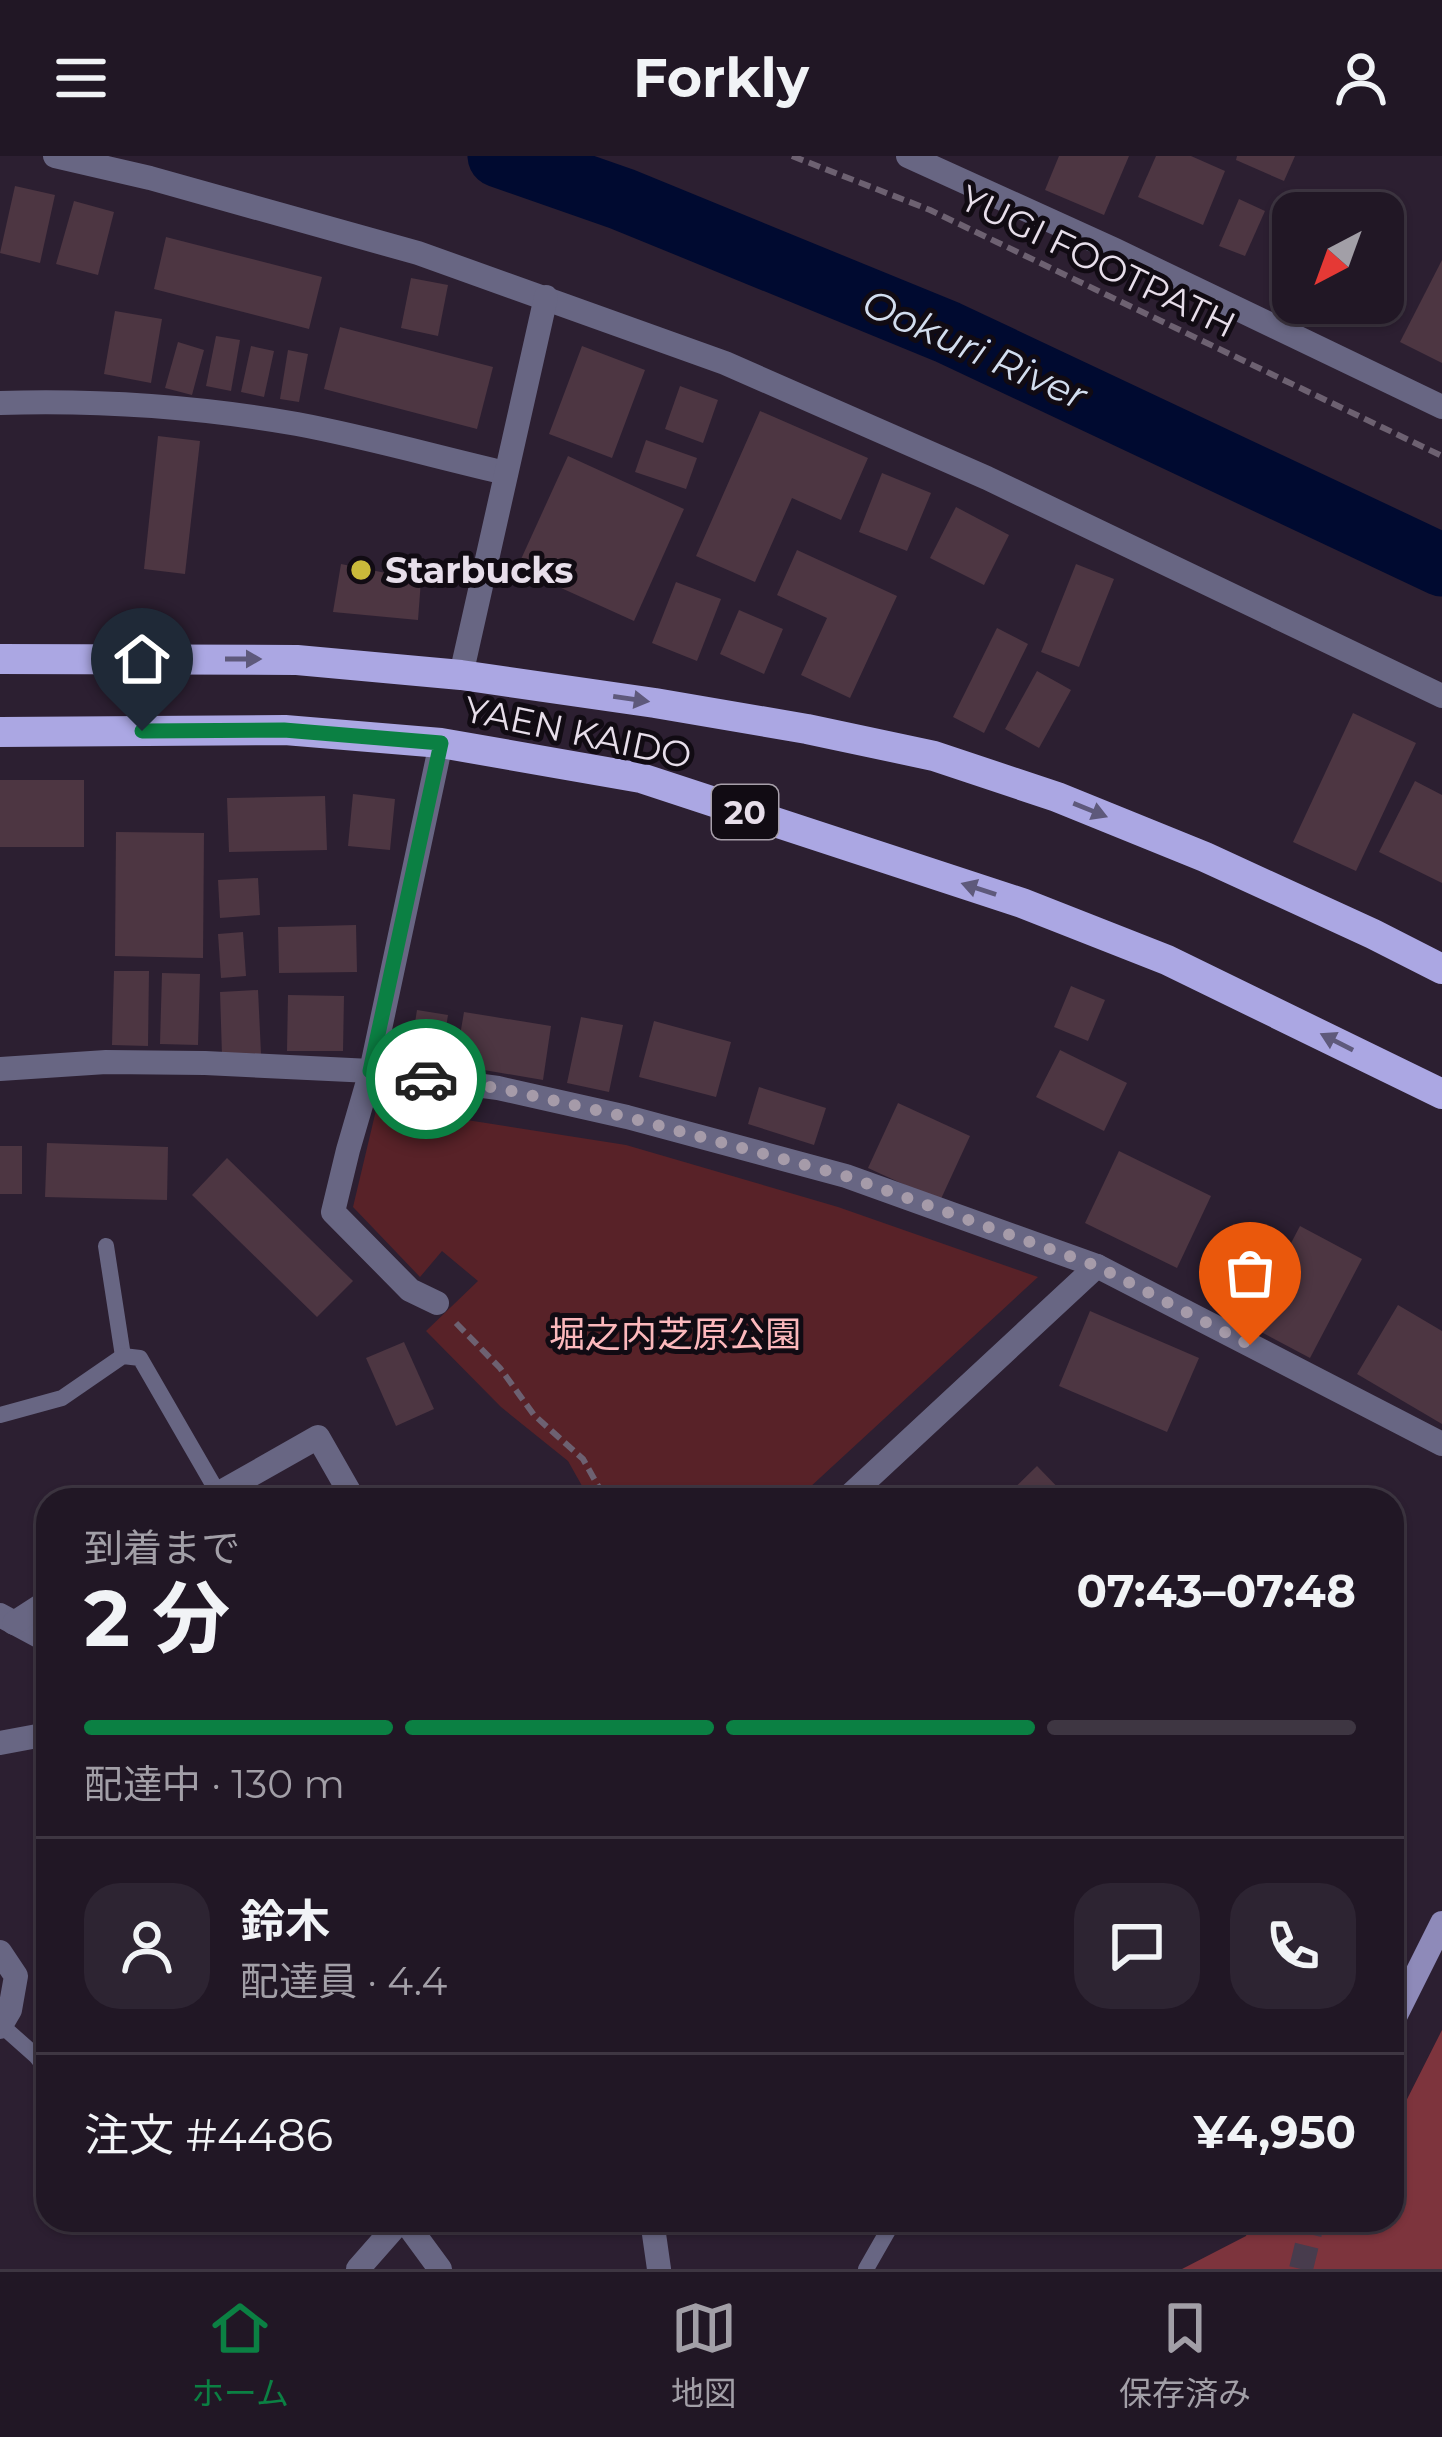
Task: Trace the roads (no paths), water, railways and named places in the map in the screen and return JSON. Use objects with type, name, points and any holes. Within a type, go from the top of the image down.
[{"type":"main road","name":"YAEN KAIDO","points":[[0,659],[297,660],[460,675],[677,706],[934,756],[1058,796],[1204,857],[1442,969]]},
{"type":"main road","name":"YAEN KAIDO","points":[[0,732],[284,730],[441,743],[641,778],[1022,903],[1167,960],[1442,1094]]},
{"type":"main road","points":[[1404,1999],[1442,1922]]},
{"type":"street","points":[[55,156],[418,253],[725,363],[890,434],[1442,695]]},
{"type":"street","points":[[908,156],[1442,406]]},
{"type":"street","points":[[460,675],[546,297]]},
{"type":"street","points":[[0,403],[162,407],[227,414],[299,424],[506,473]]},
{"type":"street","points":[[437,1304],[410,1290],[334,1212],[370,1071],[441,743]]},
{"type":"street","points":[[0,1070],[106,1062],[370,1071],[498,1088],[627,1117],[846,1176],[1097,1266],[1442,1444]]},
{"type":"street","points":[[858,1488],[1097,1266]]},
{"type":"street","points":[[228,1488],[318,1438],[347,1488]]},
{"type":"street","points":[[7,1619],[36,1606]]},
{"type":"street","points":[[7,1619],[36,1635]]},
{"type":"street","points":[[0,1743],[36,1736]]},
{"type":"street","points":[[0,1952],[16,1976],[10,2009],[1,2026]]},
{"type":"street","points":[[358,2269],[391,2232]]},
{"type":"street","points":[[411,2232],[440,2269]]},
{"type":"street","points":[[654,2232],[659,2269]]},
{"type":"lane","points":[[106,1246],[123,1356]]},
{"type":"lane","points":[[0,1415],[62,1398],[123,1356],[140,1358],[207,1488]]},
{"type":"lane","points":[[1,2026],[36,2055]]},
{"type":"lane","points":[[866,2269],[887,2232]]},
{"type":"waterway","name":"Ookuri River","points":[[499,156],[622,199],[947,332],[1442,565]]},
{"type":"tunnel","points":[[1301,2269],[1310,2232]]},
{"type":"place","name":"Starbucks","points":[[361,570]]},
{"type":"park label","name":"堀之内芝原公園","points":[[675,1334]]}]
